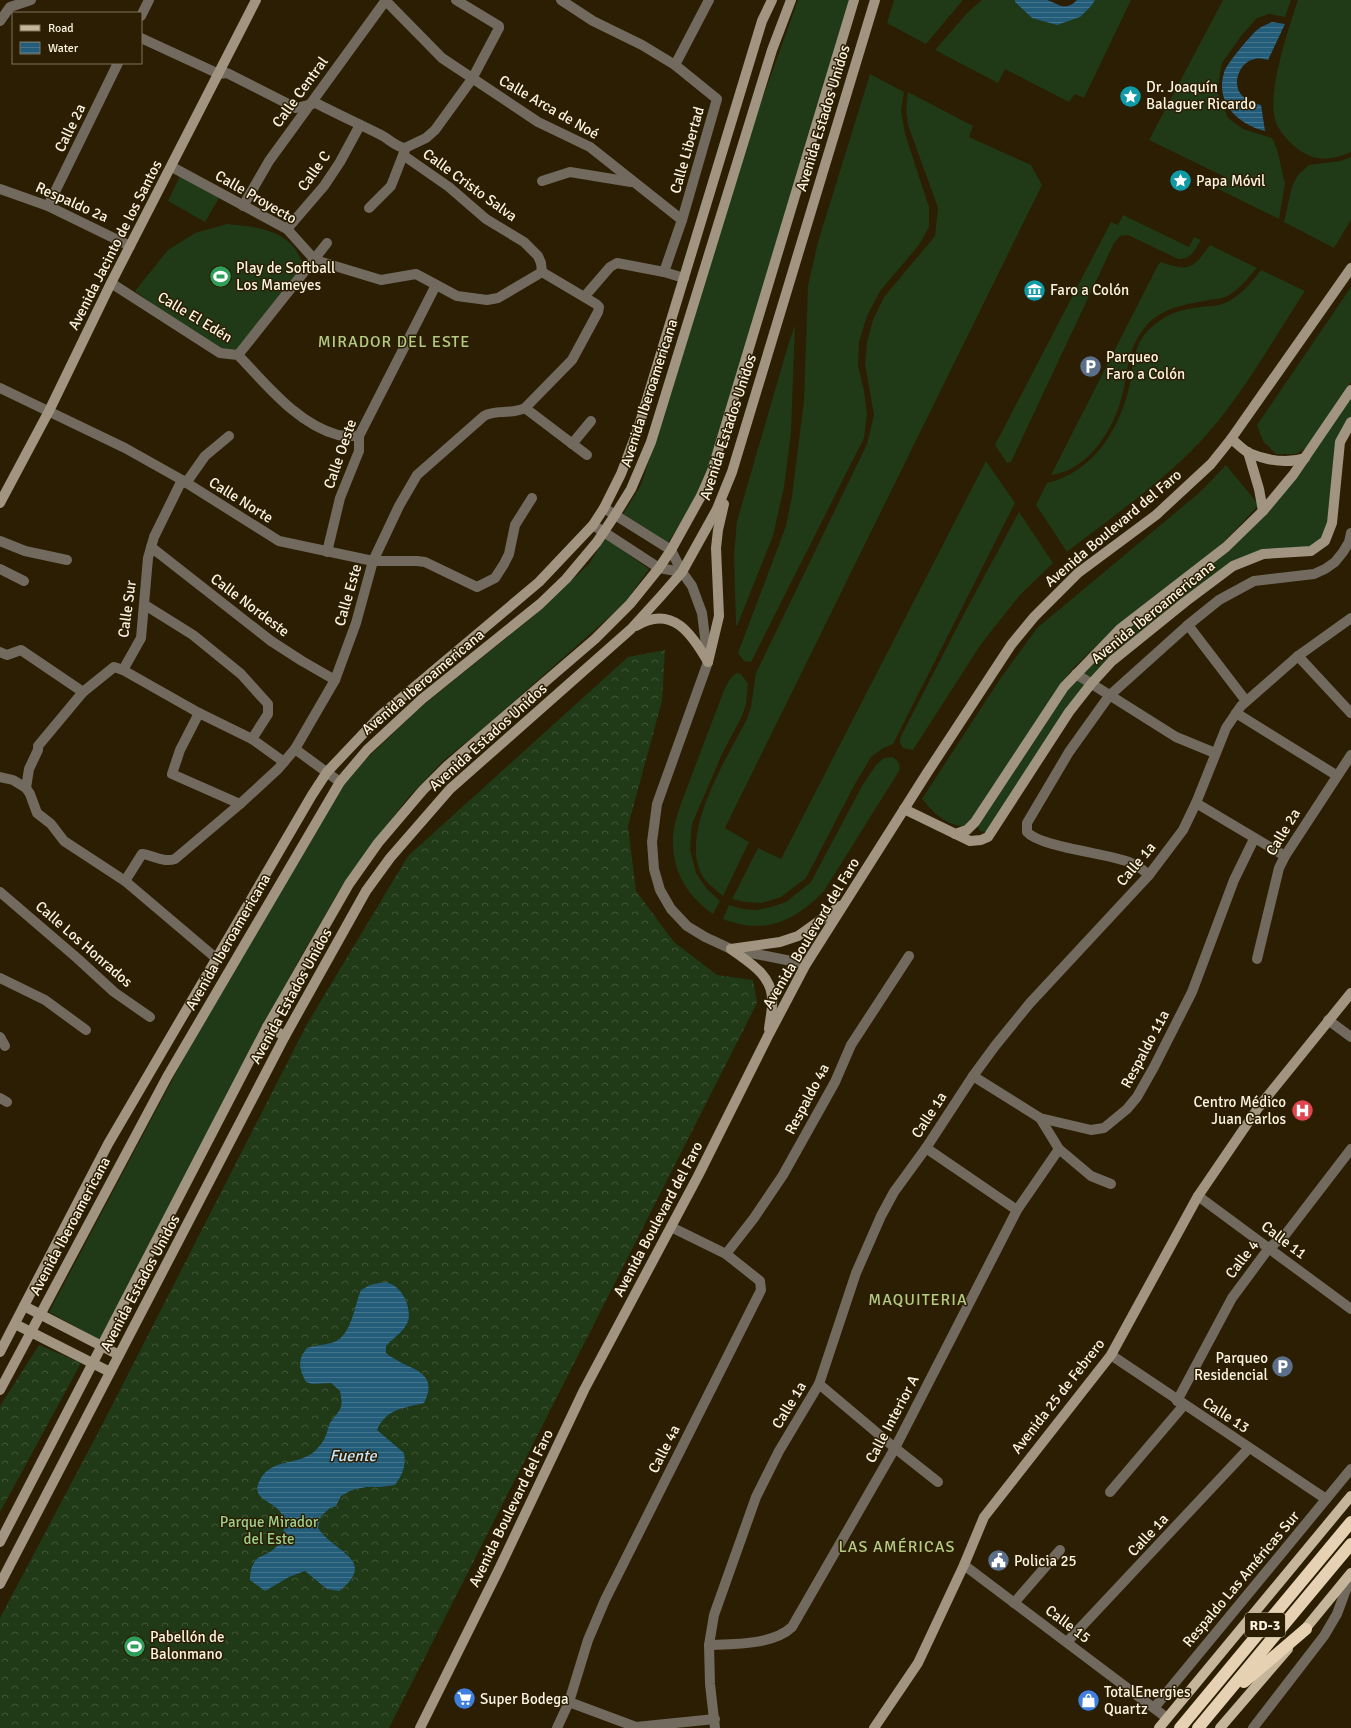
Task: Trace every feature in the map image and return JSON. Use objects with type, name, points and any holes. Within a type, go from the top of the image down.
[{"type":"highway","name":"RD-3","points":[[1180,1728],[1351,1522]]},
{"type":"highway","name":"RD-3","points":[[1198,1728],[1351,1544]]},
{"type":"highway","points":[[1218,1703],[1306,1629]]},
{"type":"main road","points":[[1159,1728],[1351,1496]]},
{"type":"main road","points":[[1220,1728],[1306,1629],[1351,1573]]},
{"type":"street","points":[[0,21],[10,7],[30,0]]},
{"type":"street","points":[[142,14],[149,0]]},
{"type":"street","name":"Avenida Jacinto de los Santos","points":[[0,503],[49,410],[111,283],[172,167],[256,0]]},
{"type":"street","name":"Calle Arca de Noé","points":[[386,0],[434,52],[538,122],[590,148],[682,220]]},
{"type":"street","name":"Calle Central","points":[[243,206],[269,161],[386,0]]},
{"type":"street","points":[[368,208],[391,186],[404,152],[432,133],[472,79],[499,27],[456,0]]},
{"type":"street","name":"Calle Libertad","points":[[561,0],[594,21],[642,45],[675,65],[717,99],[682,220],[664,272]]},
{"type":"street","points":[[675,65],[709,0]]},
{"type":"street","name":"Avenida Iberoamericana","points":[[0,1352],[108,1144],[312,795],[327,772],[381,715],[539,582],[593,525],[604,508],[621,474],[637,432],[762,22],[772,0]]},
{"type":"street","name":"Avenida Iberoamericana","points":[[0,1390],[167,1077],[340,782],[367,750],[422,699],[549,596],[579,565],[604,532],[632,489],[651,442],[769,58],[791,0]]},
{"type":"street","name":"Avenida Estados Unidos","points":[[0,1542],[267,1027],[349,884],[378,843],[423,790],[447,766],[595,639],[630,604],[659,568],[701,496],[712,471],[854,0]]},
{"type":"street","name":"Avenida Estados Unidos","points":[[0,1584],[285,1036],[366,891],[390,858],[450,789],[631,629],[682,572],[717,509],[732,472],[875,0]]},
{"type":"street","name":"Calle Cristo Salva","points":[[142,38],[219,74],[227,73],[296,108],[316,103],[382,136],[400,147],[404,152],[449,187],[486,219],[528,246],[540,259],[542,272]]},
{"type":"street","name":"Calle 2a","points":[[48,206],[118,64]]},
{"type":"street","name":"Calle C","points":[[287,229],[324,186],[340,162],[360,125]]},
{"type":"street","name":"Calle Proyecto","points":[[172,167],[287,229],[315,260]]},
{"type":"street","points":[[542,181],[570,172],[633,182]]},
{"type":"street","name":"Respaldo 2a","points":[[0,189],[48,206],[130,246]]},
{"type":"street","points":[[238,355],[327,243]]},
{"type":"street","points":[[315,260],[381,280],[416,274],[456,296],[493,299],[498,298],[542,272],[584,296],[599,307],[590,329],[572,360],[524,408],[587,455]]},
{"type":"street","points":[[584,296],[610,267],[615,264],[664,272],[684,278]]},
{"type":"street","name":"Avenida Boulevard del Faro","points":[[420,1728],[499,1569],[584,1390],[671,1227],[768,1036],[806,964],[904,809],[1011,646],[1034,617],[1078,573],[1156,515],[1185,490],[1211,464],[1231,439],[1351,268]]},
{"type":"street","name":"Calle El Edén","points":[[111,283],[220,354],[238,355],[287,406],[306,419],[332,433],[359,436]]},
{"type":"street","name":"Calle Oeste","points":[[327,552],[340,498],[359,450],[359,436],[436,285]]},
{"type":"street","name":"Calle Norte","points":[[0,388],[49,410],[125,448],[184,482],[274,539],[373,561],[425,562],[477,587],[496,577],[509,554],[515,525],[532,498]]},
{"type":"street","name":"Avenida Iberoamericana","points":[[955,834],[967,830],[976,822],[1064,687],[1120,629],[1226,546],[1263,510],[1293,475],[1351,390]]},
{"type":"street","name":"Calle Este","points":[[126,881],[142,854],[150,855],[165,861],[175,859],[240,804],[284,762],[294,749],[335,680],[356,623],[373,561],[399,506],[417,475],[484,416],[489,413],[516,412],[524,408]]},
{"type":"street","points":[[572,444],[591,421]]},
{"type":"street","name":"Avenida Iberoamericana","points":[[904,809],[970,841],[981,840],[988,837],[1069,712],[1091,684],[1112,661],[1185,602],[1233,566],[1263,554],[1311,551],[1325,541],[1332,523],[1340,442],[1351,422]]},
{"type":"street","name":"Calle Sur","points":[[123,670],[140,640],[145,605],[147,570],[151,547],[184,482],[205,456],[229,436]]},
{"type":"street","points":[[1231,439],[1248,452],[1282,461],[1294,462],[1305,458]]},
{"type":"street","points":[[1248,452],[1259,488],[1263,510]]},
{"type":"street","points":[[732,472],[718,530],[716,548],[719,616],[708,662],[657,804],[652,842],[654,869],[660,890],[671,909],[687,926],[705,937],[731,949],[762,973],[770,985],[772,998],[768,1036]]},
{"type":"street","points":[[604,508],[670,550],[682,572],[692,586],[702,613],[708,662]]},
{"type":"street","points":[[593,525],[659,568],[682,572]]},
{"type":"street","points":[[1149,875],[1130,862],[1091,852],[1057,846],[1031,836],[1026,829],[1029,819],[1069,752],[1109,696],[1188,625],[1219,600],[1254,581],[1314,574],[1324,569],[1335,562],[1343,552],[1349,542],[1351,533]]},
{"type":"street","points":[[0,541],[25,551],[67,560]]},
{"type":"street","name":"Calle Nordeste","points":[[151,547],[271,641],[335,680]]},
{"type":"street","points":[[0,569],[24,581]]},
{"type":"street","points":[[145,605],[193,635],[242,674],[268,704],[268,714],[252,739]]},
{"type":"street","points":[[631,629],[652,619],[663,618],[681,626],[694,638],[708,662]]},
{"type":"street","name":"Calle 1a","points":[[715,1723],[710,1684],[709,1645],[714,1615],[756,1497],[779,1450],[819,1384],[856,1273],[881,1216],[894,1192],[926,1148],[973,1076],[1030,1003],[1149,875],[1183,830],[1196,804],[1226,728],[1246,700],[1298,656],[1351,618]]},
{"type":"street","points":[[1188,625],[1246,700]]},
{"type":"street","points":[[0,652],[7,655],[21,650],[83,692]]},
{"type":"street","points":[[1298,656],[1351,713]]},
{"type":"street","points":[[26,788],[29,769],[38,748],[47,734],[83,692],[114,667],[123,670],[199,713],[252,739],[284,762]]},
{"type":"street","points":[[1076,674],[1176,737],[1216,753]]},
{"type":"street","points":[[199,713],[180,750],[172,774],[240,804]]},
{"type":"street","points":[[1236,713],[1336,775]]},
{"type":"street","points":[[294,749],[340,782]]},
{"type":"street","name":"Calle 2a","points":[[1257,959],[1279,868],[1336,775],[1350,759]]},
{"type":"street","points":[[0,777],[13,780],[26,788],[30,794],[37,813],[51,824],[64,841],[126,881],[217,959]]},
{"type":"street","points":[[1196,804],[1285,856]]},
{"type":"street","name":"Respaldo 11a","points":[[973,1076],[1040,1118],[1091,1130],[1104,1128],[1127,1109],[1137,1098],[1192,992],[1234,880],[1254,839]]},
{"type":"street","name":"Calle Los Honrados","points":[[0,892],[114,992],[150,1017]]},
{"type":"street","points":[[731,949],[780,942],[798,936],[846,901]]},
{"type":"street","points":[[731,949],[806,964]]},
{"type":"street","name":"Respaldo 4a","points":[[726,1254],[754,1218],[783,1175],[835,1082],[852,1045],[910,956]]},
{"type":"street","points":[[0,978],[45,1000],[86,1030]]},
{"type":"street","name":"Avenida 25 de Febrero","points":[[874,1728],[918,1663],[964,1565],[984,1517],[1111,1356],[1198,1196],[1258,1108],[1328,1020],[1351,994]]},
{"type":"street","points":[[1328,1020],[1351,1037]]},
{"type":"street","points":[[267,1027],[285,1036]]},
{"type":"street","points":[[1040,1118],[1059,1149],[1091,1176],[1111,1184]]},
{"type":"street","points":[[926,1148],[1017,1210]]},
{"type":"street","name":"Calle Interior A","points":[[709,1645],[745,1643],[760,1640],[786,1633],[792,1626],[895,1448],[1017,1210],[1059,1149]]},
{"type":"street","name":"Calle 4","points":[[1110,1492],[1180,1403],[1232,1298],[1269,1248],[1285,1235],[1351,1149]]},
{"type":"street","name":"Calle 11","points":[[1198,1196],[1351,1309]]},
{"type":"street","name":"Calle 4a","points":[[557,1728],[569,1702],[588,1640],[605,1600],[761,1290],[760,1281],[726,1254],[671,1227]]},
{"type":"street","points":[[24,1306],[119,1355]]},
{"type":"street","points":[[15,1324],[110,1372]]},
{"type":"street","name":"Calle 13","points":[[1111,1356],[1326,1499]]},
{"type":"street","points":[[819,1384],[938,1482]]},
{"type":"street","name":"Calle 1a","points":[[1067,1642],[1250,1448]]},
{"type":"street","name":"Respaldo Las Américas Sur","points":[[1154,1708],[1351,1469]]},
{"type":"street","points":[[1014,1603],[1060,1550]]},
{"type":"street","name":"Calle 15","points":[[964,1565],[1067,1642],[1126,1689],[1167,1718]]},
{"type":"street","points":[[1258,1726],[1324,1636],[1337,1614],[1351,1576]]},
{"type":"street","points":[[569,1702],[636,1727],[715,1723]]},
{"type":"green space","points":[[798,0],[849,0],[703,486],[668,543],[623,514],[641,485],[753,125]]},
{"type":"green space","points":[[894,0],[963,0],[926,44],[887,23]]},
{"type":"green space","points":[[982,0],[1015,0],[1015,2],[1032,18],[1092,5],[1095,0],[1131,0],[1084,98],[1075,94],[1069,102],[1005,69],[998,83],[935,50],[968,12]]},
{"type":"green space","points":[[1223,0],[1291,0],[1285,17],[1269,14],[1257,18],[1241,36],[1222,63],[1217,91],[1228,118],[1243,129],[1272,138],[1277,149],[1285,184],[1279,219],[1218,189],[1225,177],[1149,140]]},
{"type":"green space","points":[[1298,0],[1351,0],[1351,152],[1338,157],[1318,158],[1305,154],[1290,142],[1277,125],[1274,113],[1274,98],[1279,63]]},
{"type":"green space","points":[[870,74],[904,92],[901,111],[905,134],[929,207],[929,227],[919,245],[880,291],[867,316],[859,342],[858,365],[864,391],[867,414],[864,438],[751,662],[744,661],[738,653],[786,526],[792,496],[804,401],[808,286],[818,242]]},
{"type":"green space","points":[[908,92],[973,126],[969,137],[1031,165],[1042,185],[725,828],[749,842],[723,896],[704,878],[697,858],[697,838],[701,817],[708,796],[718,774],[747,719],[751,707],[756,673],[867,444],[874,415],[865,364],[867,342],[873,320],[884,297],[935,236],[938,208],[908,125],[906,109]]},
{"type":"green space","points":[[1351,157],[1351,220],[1334,248],[1284,222],[1292,186],[1298,175],[1309,165],[1340,161]]},
{"type":"green space","points":[[180,176],[219,198],[205,222],[168,201]]},
{"type":"green space","points":[[1123,215],[1189,247],[1194,237],[1201,240],[1190,256],[1183,259],[1178,259],[1128,235],[1120,236],[1114,243],[1011,462],[1007,463],[995,445],[1111,222],[1118,225]]},
{"type":"green space","name":"Play de Softball Los Mameyes","points":[[227,224],[270,231],[286,239],[294,247],[304,264],[234,353],[219,353],[135,291],[168,250],[195,233]]},
{"type":"green space","points":[[1210,245],[1257,268],[1240,286],[1227,296],[1219,299],[1181,306],[1163,312],[1148,323],[1133,347],[1118,409],[1106,434],[1088,457],[1077,466],[1064,472],[1051,475],[1158,265],[1161,262],[1178,267],[1190,266],[1199,259]]},
{"type":"green space","points":[[1261,270],[1305,291],[1247,382],[1222,417],[1193,450],[1159,481],[1067,552],[1036,505],[1047,483],[1064,477],[1079,469],[1092,458],[1112,431],[1120,416],[1126,399],[1134,357],[1141,339],[1151,328],[1170,314],[1228,302],[1244,290]]},
{"type":"green space","points":[[1351,287],[1351,382],[1306,448],[1296,454],[1276,454],[1263,441],[1257,425]]},
{"type":"green space","points":[[795,325],[791,432],[784,487],[773,536],[737,626],[734,555],[737,521]]},
{"type":"green space","points":[[1351,393],[1351,418],[1337,442],[1330,523],[1323,540],[1309,549],[1229,566],[1111,660],[986,832],[980,831],[977,826],[1066,687],[1127,627],[1265,512]]},
{"type":"green space","points":[[986,461],[1015,503],[893,744],[883,748],[871,757],[855,784],[806,878],[781,897],[762,903],[745,902],[732,899],[758,848],[781,859]]},
{"type":"green space","points":[[1226,465],[1259,505],[1220,546],[1116,627],[1072,669],[973,817],[963,827],[950,823],[940,817],[922,799],[1000,679],[1037,628],[1199,493]]},
{"type":"green space","points":[[1019,512],[1053,563],[1020,595],[981,644],[913,750],[903,748],[900,743],[900,738],[966,610]]},
{"type":"green space","points":[[605,538],[649,569],[624,604],[486,726],[443,761],[407,799],[342,886],[296,965],[100,1340],[49,1312],[195,1037],[344,784],[365,760],[422,706],[530,619],[589,564]]},
{"type":"green space","name":"Parque Mirador del Este","points":[[665,650],[662,701],[628,826],[636,891],[674,942],[717,975],[753,980],[757,1003],[389,1728],[0,1728],[0,1618],[101,1427],[307,1024],[408,856],[628,657]]},
{"type":"green space","points":[[736,673],[741,674],[748,684],[746,705],[741,718],[723,752],[692,824],[690,849],[696,873],[706,888],[720,901],[713,914],[688,891],[682,881],[675,860],[673,837],[681,804],[724,690],[730,679]]},
{"type":"green space","points":[[893,757],[899,763],[899,771],[824,891],[813,902],[790,918],[778,923],[752,926],[738,924],[723,919],[729,905],[743,909],[756,910],[771,907],[786,902],[811,882],[862,786],[876,765],[884,758]]},
{"type":"green space","points":[[39,1345],[81,1363],[0,1512],[0,1406]]},
{"type":"water","points":[[1015,0],[1047,0],[1062,6],[1069,6],[1077,0],[1095,0],[1080,17],[1057,25],[1032,18],[1015,2]]},
{"type":"water","points":[[1272,22],[1285,24],[1268,60],[1257,59],[1246,63],[1239,72],[1237,83],[1240,93],[1244,98],[1261,105],[1265,131],[1246,123],[1231,111],[1223,94],[1222,84],[1224,73],[1229,63],[1239,50],[1258,29]]},
{"type":"water","name":"Fuente","points":[[388,1283],[398,1288],[405,1298],[409,1310],[406,1325],[402,1331],[386,1346],[386,1354],[418,1371],[423,1375],[428,1383],[427,1395],[424,1403],[396,1410],[385,1418],[377,1430],[404,1453],[405,1462],[402,1473],[395,1485],[366,1487],[352,1490],[341,1496],[336,1506],[330,1508],[321,1516],[318,1528],[349,1557],[354,1564],[355,1571],[350,1580],[339,1591],[327,1589],[305,1571],[289,1577],[265,1591],[250,1580],[251,1570],[259,1557],[270,1552],[279,1544],[284,1526],[281,1513],[263,1499],[258,1491],[258,1485],[261,1478],[272,1468],[301,1459],[314,1452],[324,1439],[329,1424],[339,1412],[342,1402],[340,1391],[331,1383],[312,1384],[306,1382],[302,1373],[300,1361],[307,1348],[331,1343],[340,1338],[349,1327],[361,1290],[370,1285]]},
{"type":"place","name":"Dr. Joaquín Balaguer Ricardo","points":[[1131,96]]},
{"type":"place","name":"Papa Móvil","points":[[1180,181]]},
{"type":"place","name":"Play de Softball Los Mameyes","points":[[220,277]]},
{"type":"place","name":"Faro a Colón","points":[[1034,290]]},
{"type":"place","name":"Parqueo Faro a Colón","points":[[1090,366]]},
{"type":"place","name":"Centro Médico Juan Carlos","points":[[1302,1111]]},
{"type":"place","name":"Parqueo Residencial","points":[[1283,1367]]},
{"type":"place","name":"Policia 25","points":[[998,1561]]},
{"type":"place","name":"Pabellón de Balonmano","points":[[135,1646]]},
{"type":"place","name":"Super Bodega","points":[[465,1699]]},
{"type":"place","name":"TotalEnergies Quartz","points":[[1089,1701]]},
{"type":"district","name":"MIRADOR DEL ESTE","points":[[394,342]]},
{"type":"district","name":"MAQUITERIA","points":[[918,1300]]},
{"type":"district","name":"LAS AMÉRICAS","points":[[897,1547]]}]
